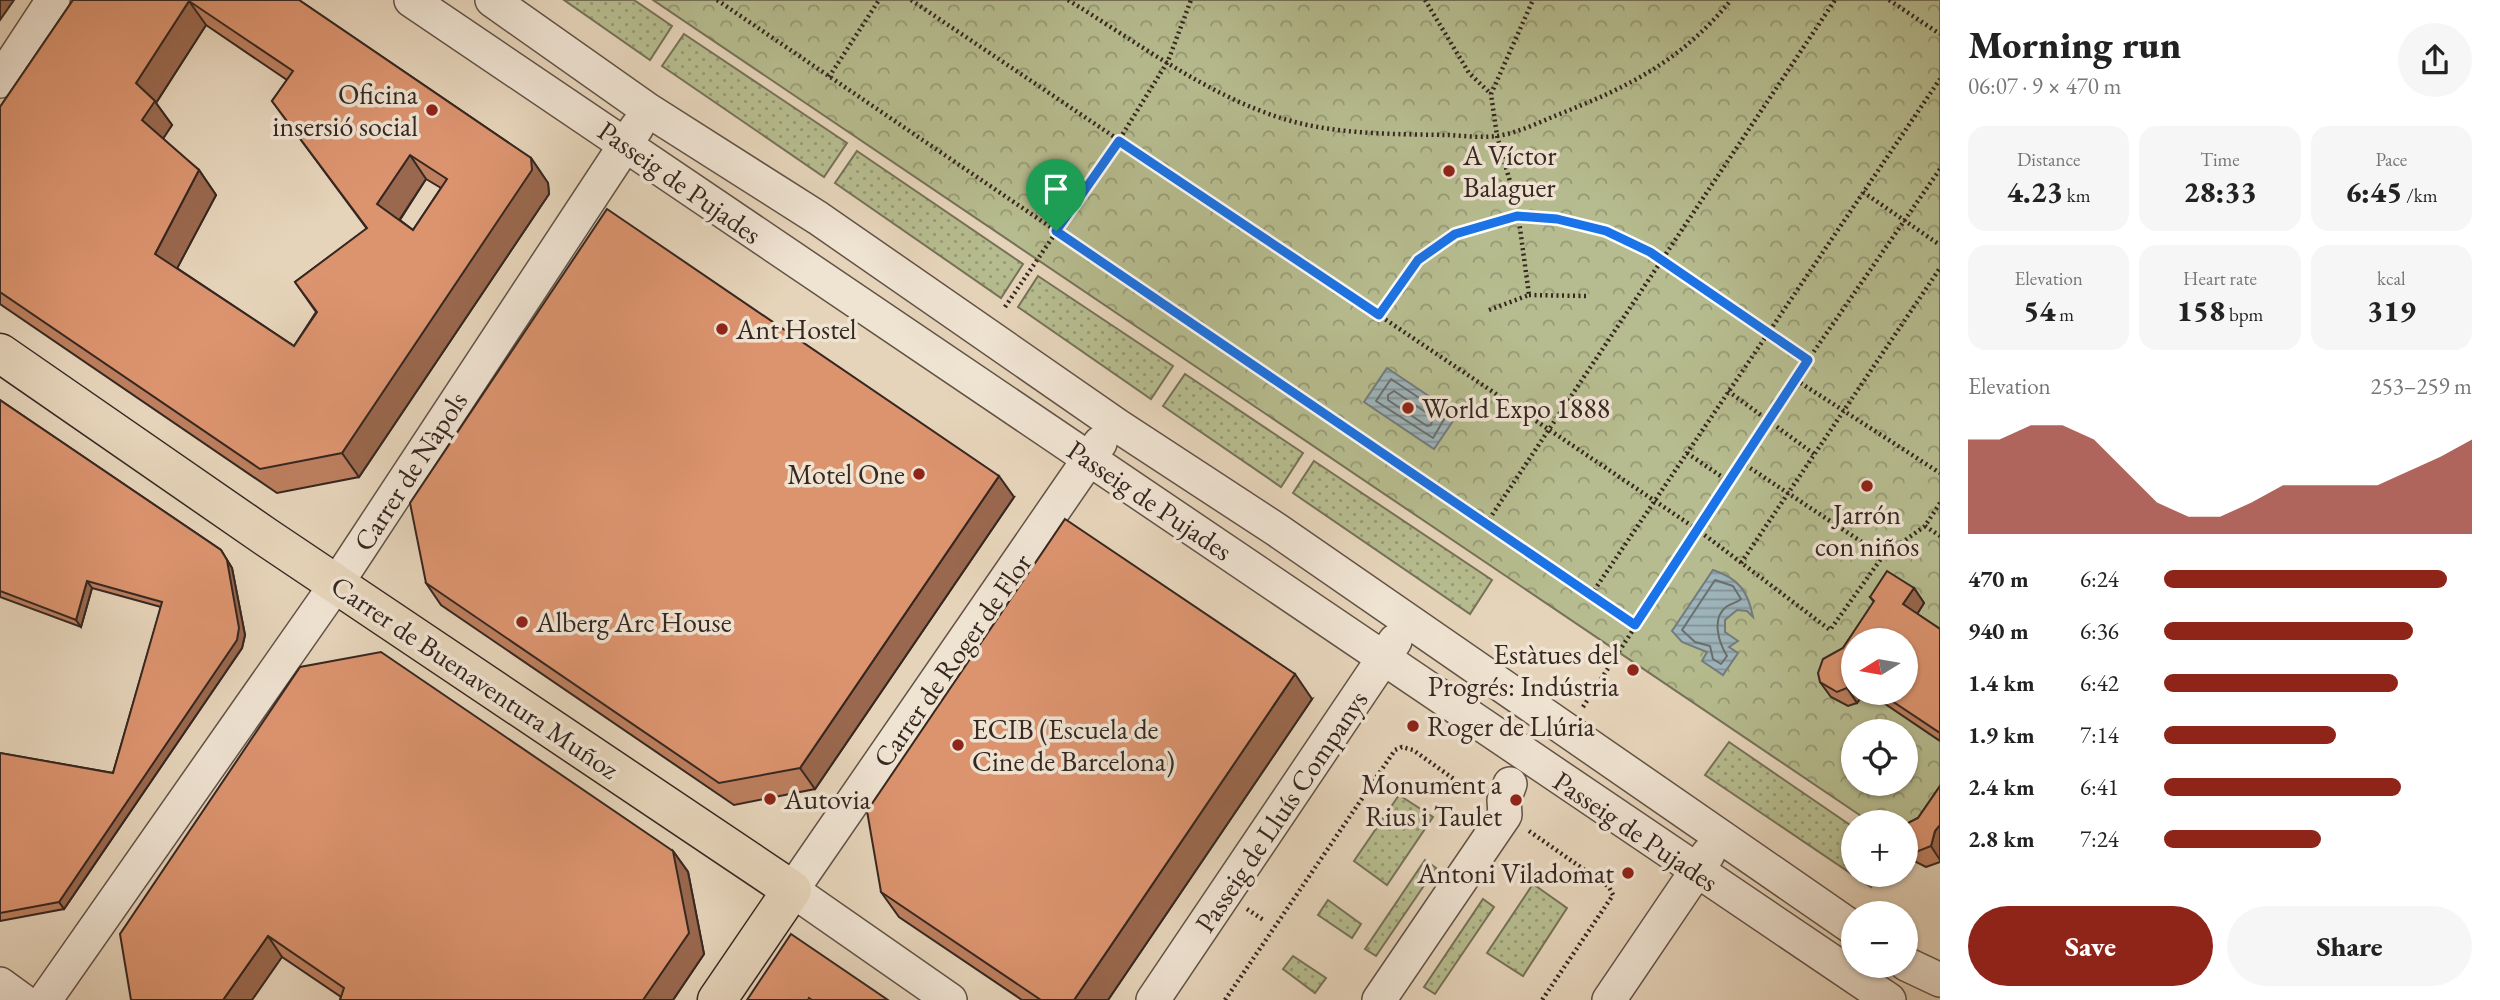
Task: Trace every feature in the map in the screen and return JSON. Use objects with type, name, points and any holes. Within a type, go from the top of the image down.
[{"type":"main road","name":"Carrer de Buenaventura Muñoz","points":[[0,353],[792,890]]},
{"type":"main road","name":"Carrer de Roger de Flor","points":[[717,1000],[792,890]]},
{"type":"street","points":[[0,81],[53,0]]},
{"type":"street","name":"Passeig de Pujades","points":[[411,0],[1696,872],[1889,1000]]},
{"type":"street","name":"Passeig de Pujades","points":[[492,0],[648,110],[818,218],[1112,422],[1277,530],[1841,920]]},
{"type":"street","name":"Carrer de Nàpols","points":[[45,1000],[337,583],[648,110]]},
{"type":"street","name":"Carrer de Roger de Flor","points":[[792,890],[1090,460],[1112,422]]},
{"type":"street","name":"Passeig de Lluís Companys","points":[[1153,1000],[1409,622]]},
{"type":"street","points":[[1379,1000],[1505,815],[1504,800],[1498,793]]},
{"type":"street","points":[[1609,1000],[1719,837]]},
{"type":"street","name":"Carrer de Buenaventura Muñoz","points":[[792,890],[950,1000]]},
{"type":"street","points":[[1918,970],[1940,980]]},
{"type":"street","points":[[0,984],[22,1000]]},
{"type":"path","points":[[717,0],[1635,625]]},
{"type":"path","points":[[829,77],[878,0]]},
{"type":"path","points":[[912,0],[1698,530],[1830,630],[1883,556],[1925,526],[1940,503]]},
{"type":"path","points":[[1068,0],[1077,2],[1190,78],[1280,118],[1306,124],[1407,134],[1497,136],[1535,124],[1636,82],[1681,52],[1731,0]]},
{"type":"path","points":[[1005,307],[1119,141],[1168,61],[1191,0]]},
{"type":"path","points":[[1425,0],[1469,73],[1491,94]]},
{"type":"path","points":[[1529,295],[1517,206],[1497,136],[1491,94],[1533,0]]},
{"type":"path","points":[[1486,524],[1835,0]]},
{"type":"path","points":[[1889,0],[1940,34]]},
{"type":"path","points":[[1591,595],[1940,79]]},
{"type":"path","points":[[1588,699],[1808,360],[1940,169]]},
{"type":"path","points":[[1863,192],[1940,245]]},
{"type":"path","points":[[1379,315],[1418,260],[1455,234],[1517,216],[1557,219],[1606,231],[1662,260],[1808,360]]},
{"type":"path","points":[[1741,563],[1940,268]]},
{"type":"path","points":[[1489,310],[1529,295],[1587,296]]},
{"type":"path","points":[[1796,380],[1940,474]]},
{"type":"path","points":[[1728,391],[1814,454]]},
{"type":"path","points":[[1687,453],[1728,481]]},
{"type":"path","points":[[1741,462],[1883,556]]},
{"type":"path","points":[[1925,526],[1940,536]]},
{"type":"path","name":"Passeig de Lluís Companys","points":[[1225,1000],[1395,750],[1402,747],[1413,750],[1498,793]]},
{"type":"path","points":[[1529,820],[1524,828],[1603,883],[1613,895],[1542,1000]]},
{"type":"path","points":[[1244,906],[1265,921]]},
{"type":"green space","points":[[564,0],[634,0],[672,26],[650,60]]},
{"type":"green space","points":[[653,0],[1940,0],[1940,862],[1926,867],[1919,863],[1918,810],[1852,810]]},
{"type":"green space","points":[[684,34],[847,143],[824,177],[662,66]]},
{"type":"green space","points":[[857,151],[1023,264],[1001,298],[835,183]]},
{"type":"green space","points":[[1038,276],[1173,366],[1151,399],[1018,307]]},
{"type":"green space","points":[[1185,374],[1303,453],[1281,487],[1163,406]]},
{"type":"green space","points":[[1314,461],[1492,580],[1470,614],[1293,493]]},
{"type":"green space","points":[[1729,742],[1841,819],[1841,867],[1705,775]]},
{"type":"green space","points":[[1399,795],[1433,817],[1387,885],[1354,861]]},
{"type":"green space","points":[[1425,860],[1436,868],[1376,956],[1365,949]]},
{"type":"green space","points":[[1533,884],[1567,908],[1523,976],[1487,953]]},
{"type":"green space","points":[[1483,899],[1494,907],[1435,994],[1424,987]]},
{"type":"green space","points":[[1328,900],[1361,924],[1352,938],[1318,915]]},
{"type":"green space","points":[[1293,956],[1326,978],[1315,993],[1283,969]]},
{"type":"water","points":[[1387,368],[1457,415],[1434,449],[1364,402]]},
{"type":"water","points":[[1713,570],[1729,577],[1740,587],[1745,593],[1753,617],[1747,611],[1737,610],[1725,620],[1725,632],[1738,641],[1729,647],[1738,653],[1723,675],[1702,661],[1707,652],[1682,642],[1672,631]]},
{"type":"building","points":[[73,0],[299,0],[531,158],[532,170],[342,453],[260,469],[0,292],[0,107]],"holes":[[[189,1],[293,71],[272,101],[367,228],[295,282],[317,312],[294,346],[155,254],[199,170],[142,120],[155,101],[136,83]],[[410,155],[447,179],[413,230],[377,204]]]},
{"type":"building","points":[[607,209],[999,476],[800,768],[719,783],[426,583],[410,503]]},
{"type":"building","points":[[0,400],[221,550],[227,560],[239,628],[237,640],[59,902],[0,913],[0,753],[113,773],[162,602],[87,581],[76,620],[0,591]]},
{"type":"building","points":[[1065,519],[1295,674],[1074,1000],[1041,1000],[881,892],[867,811]]},
{"type":"building","points":[[1887,571],[1914,588],[1903,604],[1940,629],[1940,733],[1898,705],[1918,705],[1918,628],[1856,628],[1874,601],[1870,597]]},
{"type":"building","points":[[1841,649],[1841,690],[1837,692],[1820,682],[1818,673],[1823,659]]},
{"type":"building","points":[[381,652],[673,851],[689,933],[643,1000],[340,1000],[344,988],[268,936],[223,1000],[131,1000],[120,934],[300,667]]},
{"type":"building","points":[[1940,786],[1940,825],[1935,831],[1931,846],[1918,851],[1918,818]]},
{"type":"building","points":[[791,934],[888,1000],[747,1000]]},
{"type":"place","name":"Oficina insersió social","points":[[432,110]]},
{"type":"place","name":"A Víctor Balaguer","points":[[1449,171]]},
{"type":"place","name":"Ant Hostel","points":[[722,329]]},
{"type":"place","name":"World Expo 1888","points":[[1408,408]]},
{"type":"place","name":"Motel One","points":[[919,474]]},
{"type":"place","name":"Jarrón con niños","points":[[1867,486]]},
{"type":"place","name":"Alberg Arc House","points":[[522,622]]},
{"type":"place","name":"Estàtues del Progrés: Indústria","points":[[1633,670]]},
{"type":"place","name":"Roger de Llúria","points":[[1413,726]]},
{"type":"place","name":"ECIB (Escuela de Cine de Barcelona)","points":[[958,745]]},
{"type":"place","name":"Autovia","points":[[770,799]]},
{"type":"place","name":"Monument a Rius i Taulet","points":[[1516,800]]},
{"type":"place","name":"Antoni Viladomat","points":[[1628,873]]},
{"type":"route","points":[[1119,141],[1379,315],[1418,260],[1455,234],[1517,216],[1557,219],[1606,231],[1650,252],[1808,360],[1635,625],[1056,231],[1119,141]]}]
